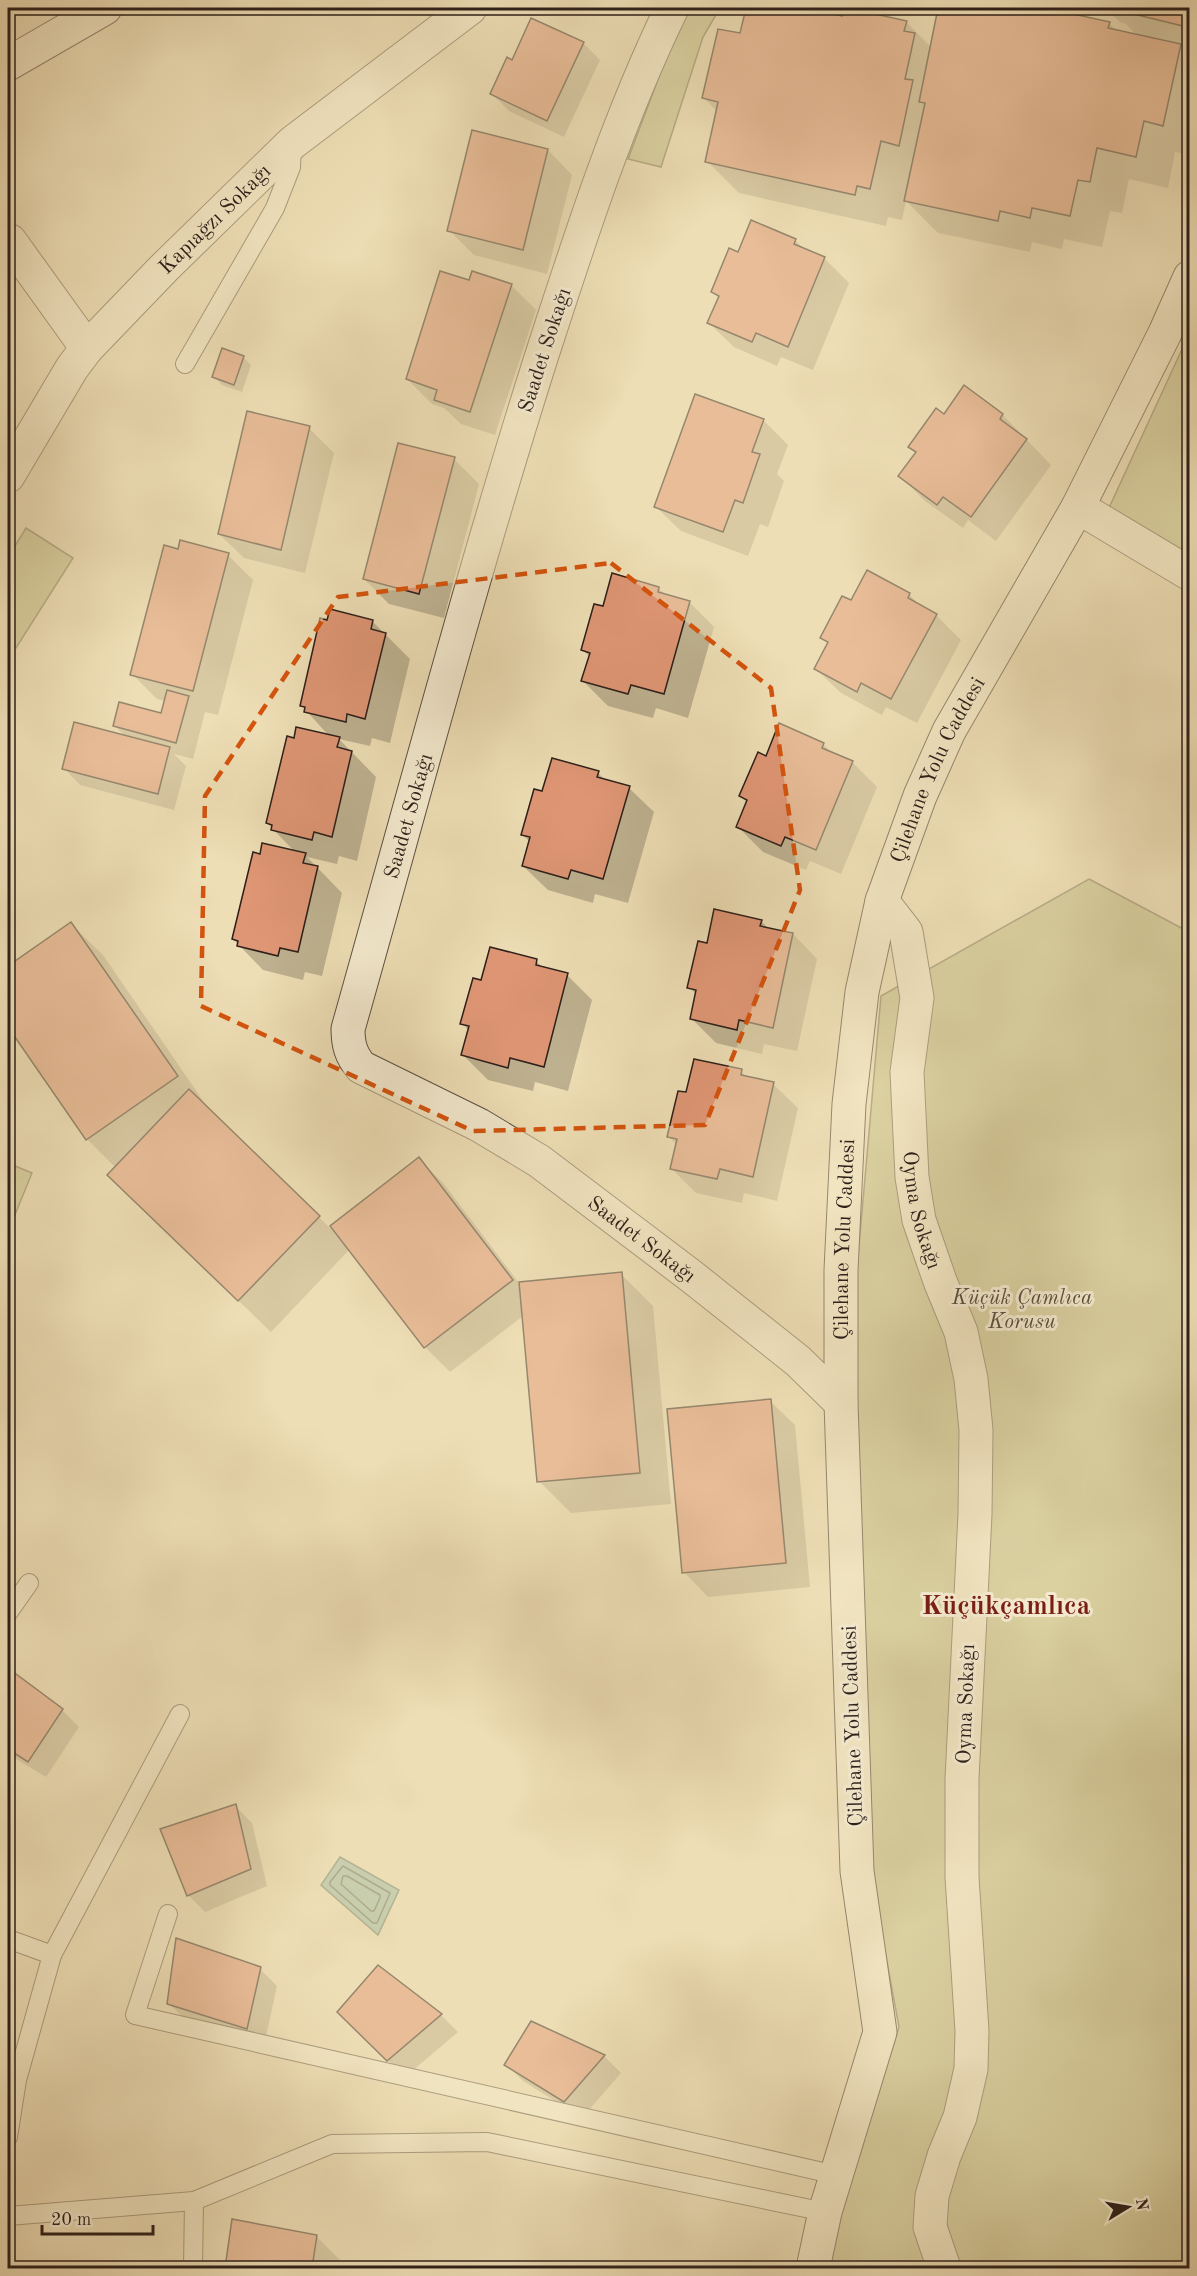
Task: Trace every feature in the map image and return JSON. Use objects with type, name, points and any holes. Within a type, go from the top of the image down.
[{"type":"street","points":[[8,64],[105,8]]},
{"type":"street","name":"Kapıağzı Sokağı","points":[[8,476],[72,368],[87,348],[164,268],[292,143],[470,8]]},
{"type":"street","name":"Saadet Sokağı","points":[[672,8],[645,61],[601,175],[501,486],[348,1029],[348,1043],[352,1056],[361,1068],[479,1125],[548,1168],[691,1276],[789,1354],[840,1402]]},
{"type":"street","points":[[8,243],[10,241],[87,348]]},
{"type":"street","name":"Çilehane Yolu Caddesi","points":[[813,2268],[825,2212],[880,2032],[856,1870],[840,1402],[841,1270],[849,1104],[855,1044],[866,975],[882,901],[920,796],[949,731],[1078,507],[1165,333],[1190,277]]},
{"type":"street","points":[[1078,507],[1190,574]]},
{"type":"street","name":"Oyma Sokağı","points":[[882,901],[906,933],[917,998],[907,1071],[912,1177],[919,1220],[940,1281],[962,1332],[971,1379],[976,1430],[975,1514],[962,1779],[962,1877],[972,2031],[971,2069],[960,2117],[944,2156],[932,2196],[930,2227],[944,2268]]},
{"type":"street","points":[[866,975],[879,958],[894,961],[917,998]]},
{"type":"lane","points":[[185,364],[275,208],[291,167],[292,143]]},
{"type":"lane","points":[[8,1613],[29,1583]]},
{"type":"lane","points":[[8,2138],[17,2080],[52,1955],[180,1714]]},
{"type":"lane","points":[[168,1914],[135,2015],[837,2175]]},
{"type":"lane","points":[[8,1939],[52,1955]]},
{"type":"lane","points":[[8,2217],[194,2201],[332,2144],[488,2142],[825,2212]]},
{"type":"lane","points":[[194,2201],[194,2268]]},
{"type":"highlighted area","points":[[611,563],[771,688],[800,890],[705,1125],[473,1131],[201,1006],[205,796],[338,597]]},
{"type":"green space","points":[[688,8],[720,8],[703,37],[661,167],[628,159],[668,53]]},
{"type":"green space","points":[[1189,334],[1189,559],[1108,510]]},
{"type":"green space","points":[[26,528],[73,558],[16,648],[8,642],[8,557]]},
{"type":"green space","name":"Küçük Çamlıca Korusu","points":[[1089,879],[1189,932],[1189,2268],[824,2268],[899,2027],[868,1858],[854,1303],[881,996]]},
{"type":"green space","points":[[8,1163],[32,1173],[8,1232]]},
{"type":"water","points":[[340,1857],[399,1890],[378,1935],[321,1885]]},
{"type":"building","points":[[746,8],[830,8],[829,13],[842,16],[843,8],[848,8],[907,21],[904,31],[915,33],[905,79],[913,80],[899,146],[881,141],[870,189],[857,186],[855,195],[705,162],[718,102],[702,98],[718,29],[740,33]]},
{"type":"building","points":[[938,8],[1075,8],[1073,14],[1110,22],[1108,28],[1181,44],[1163,126],[1144,121],[1136,157],[1097,148],[1090,182],[1078,180],[1070,216],[1032,208],[1030,218],[1000,211],[998,221],[904,201],[925,103],[919,102]]},
{"type":"building","points":[[1109,8],[1190,8],[1190,15],[1187,27]]},
{"type":"building","points":[[531,18],[584,42],[547,121],[490,94],[507,57],[512,60]]},
{"type":"building","points":[[472,130],[548,149],[523,250],[447,231]]},
{"type":"building","points":[[751,220],[796,239],[794,244],[825,257],[788,347],[756,333],[752,342],[707,323],[719,296],[711,292],[729,248],[738,252]]},
{"type":"building","points":[[440,271],[469,280],[472,271],[512,284],[470,412],[434,400],[437,390],[406,379]]},
{"type":"building","points":[[222,348],[244,356],[234,385],[212,377]]},
{"type":"building","points":[[964,385],[1003,414],[1000,419],[1027,439],[971,517],[943,497],[937,505],[898,476],[916,452],[908,447],[936,408],[944,414]]},
{"type":"building","points":[[695,394],[764,419],[752,452],[760,454],[743,503],[735,500],[723,532],[654,507]]},
{"type":"building","points":[[247,411],[310,426],[281,550],[218,534]]},
{"type":"building","points":[[398,443],[455,457],[419,594],[363,579]]},
{"type":"building","points":[[180,540],[229,553],[193,691],[130,675],[164,545],[178,549]]},
{"type":"building","points":[[867,570],[910,593],[908,598],[937,614],[891,699],[861,683],[857,692],[814,669],[828,642],[820,638],[842,596],[851,600]]},
{"type":"building","points":[[612,573],[659,587],[658,592],[690,601],[664,694],[631,685],[628,694],[581,681],[590,653],[581,650],[594,604],[603,606]]},
{"type":"building","points":[[330,609],[373,620],[371,629],[386,633],[365,719],[347,714],[346,722],[304,712],[305,707],[300,706],[320,618],[327,620]]},
{"type":"building","points":[[167,690],[189,696],[176,743],[113,726],[119,702],[161,713]]},
{"type":"building","points":[[74,722],[170,747],[158,794],[62,769]]},
{"type":"building","points":[[779,723],[824,743],[822,748],[853,761],[816,850],[785,837],[781,846],[736,827],[747,800],[739,796],[758,752],[766,756]]},
{"type":"building","points":[[296,727],[340,737],[337,747],[352,751],[332,837],[314,832],[312,840],[271,830],[272,825],[266,823],[287,736],[294,738]]},
{"type":"building","points":[[552,758],[599,771],[597,777],[630,786],[603,879],[571,870],[568,879],[522,866],[530,837],[521,835],[534,789],[542,791]]},
{"type":"building","points":[[262,843],[306,853],[303,863],[318,866],[298,952],[280,948],[278,956],[237,946],[238,941],[232,939],[253,852],[260,854]]},
{"type":"building","points":[[714,909],[762,920],[760,926],[793,933],[773,1028],[739,1020],[737,1030],[690,1019],[696,990],[687,988],[698,941],[707,943]]},
{"type":"building","points":[[71,922],[178,1076],[86,1140],[8,1027],[8,966]]},
{"type":"building","points":[[490,947],[537,959],[536,965],[568,973],[544,1067],[510,1058],[508,1068],[461,1055],[469,1026],[460,1024],[473,978],[481,980]]},
{"type":"building","points":[[694,1059],[742,1069],[741,1075],[774,1082],[753,1177],[720,1169],[717,1179],[670,1169],[677,1139],[667,1137],[678,1091],[686,1092]]},
{"type":"building","points":[[189,1089],[320,1216],[238,1301],[107,1175]]},
{"type":"building","points":[[419,1157],[513,1280],[424,1348],[330,1226]]},
{"type":"building","points":[[622,1272],[640,1473],[537,1482],[519,1282]]},
{"type":"building","points":[[771,1399],[786,1563],[682,1573],[667,1409]]},
{"type":"building","points":[[8,1668],[63,1709],[28,1762],[8,1749]]},
{"type":"building","points":[[236,1804],[251,1869],[187,1896],[160,1829]]},
{"type":"building","points":[[176,1938],[261,1967],[247,2029],[167,2004]]},
{"type":"building","points":[[378,1965],[442,2014],[387,2061],[337,2012]]},
{"type":"building","points":[[531,2021],[605,2055],[564,2102],[504,2065]]},
{"type":"building","points":[[232,2219],[317,2235],[312,2268],[225,2268]]},
{"type":"district","name":"Küçükçamlıca","points":[[1006,1605]]}]
